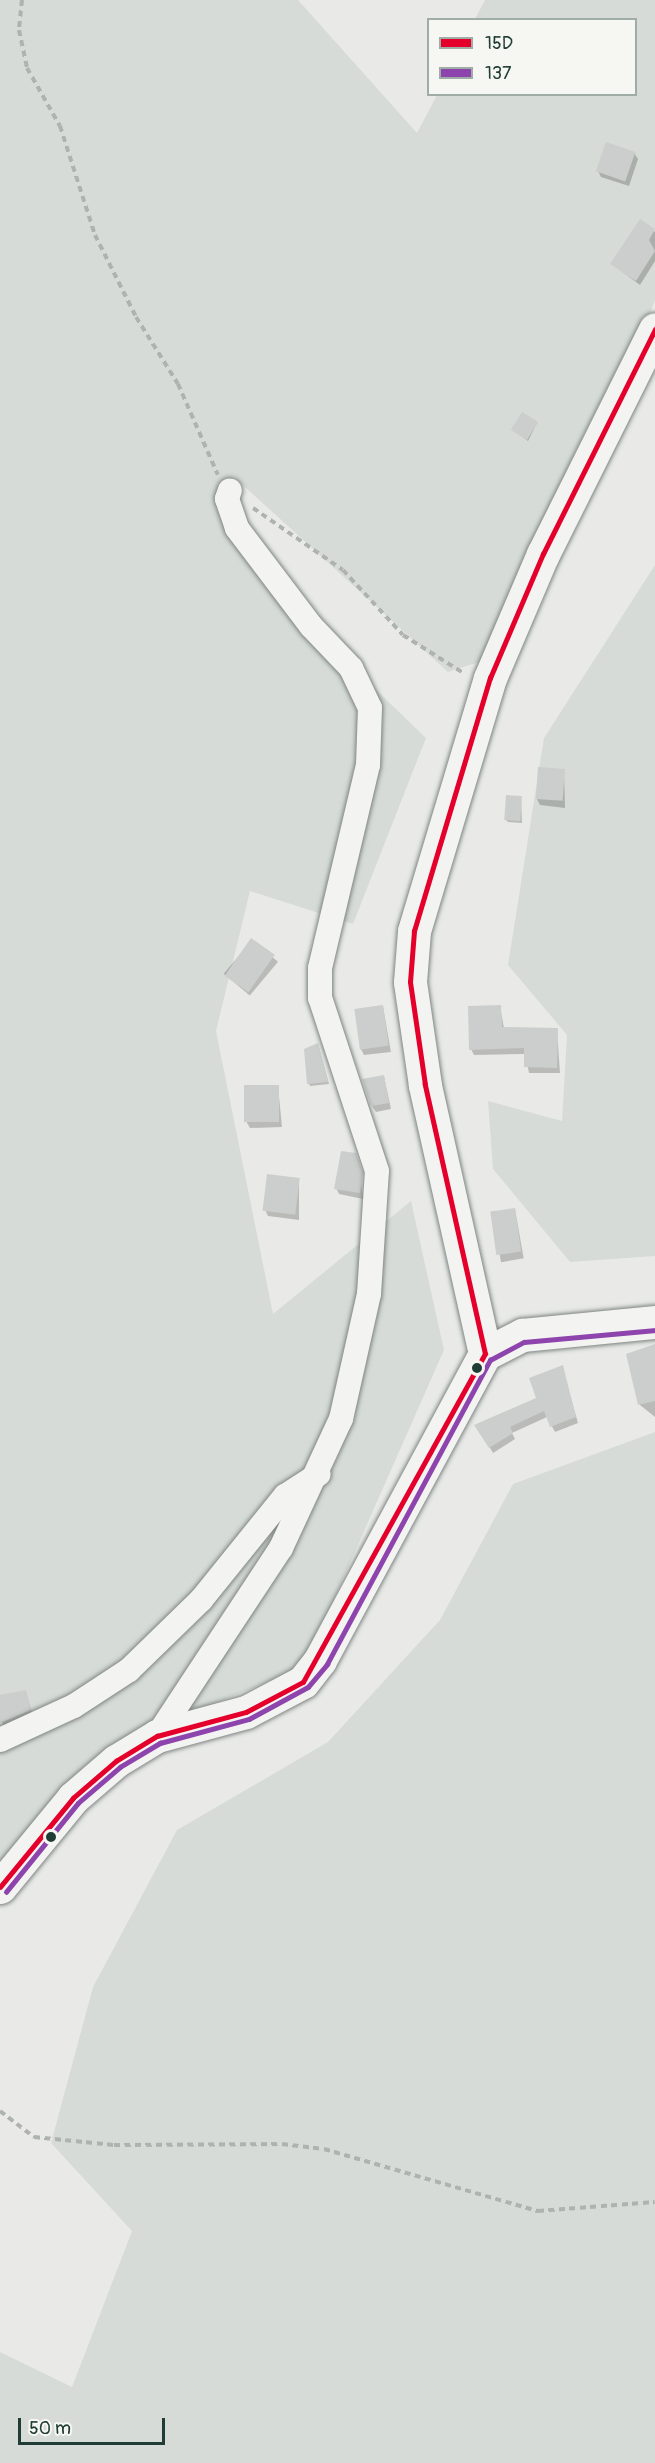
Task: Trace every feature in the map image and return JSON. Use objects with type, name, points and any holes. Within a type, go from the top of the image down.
[{"type":"street","points":[[485,1353],[429,1107],[410,973],[414,932],[490,678],[543,554],[655,329]]},
{"type":"street","points":[[0,1887],[73,1798],[157,1736],[281,1548],[319,1474],[351,1391],[371,1261],[377,1171],[320,998],[320,968],[368,765],[370,708],[351,668],[311,626],[237,528],[227,499],[230,490]]},
{"type":"street","points":[[157,1736],[246,1712],[303,1682],[320,1660],[485,1353],[522,1335],[655,1322]]},
{"type":"street","points":[[0,1740],[74,1706],[129,1670],[201,1600],[285,1497],[319,1474]]},
{"type":"path","points":[[22,0],[19,30],[27,68],[60,126],[94,235],[230,490],[343,570],[403,635],[454,669],[490,678]]},
{"type":"path","points":[[0,2111],[34,2137],[114,2145],[282,2144],[324,2149],[538,2211],[655,2202]]},
{"type":"shaded area","points":[[0,0],[298,0],[417,133],[436,96],[637,96],[637,18],[476,18],[485,0],[655,0],[655,300],[625,378],[485,660],[448,672],[233,476],[255,573],[426,738],[353,924],[250,891],[216,1031],[273,1314],[411,1201],[444,1350],[304,1667],[115,1744],[0,1871]]},
{"type":"shaded area","points":[[655,565],[655,1256],[570,1262],[493,1169],[488,1101],[562,1121],[567,1035],[508,965],[544,738]]},
{"type":"shaded area","points":[[655,1432],[655,2463],[0,2463],[0,2352],[72,2387],[132,2231],[51,2143],[93,1987],[177,1830],[328,1742],[440,1620],[513,1484]]},
{"type":"building","points":[[606,142],[635,152],[625,181],[596,171]]},
{"type":"building","points":[[640,219],[655,229],[649,240],[655,251],[636,281],[610,264]]},
{"type":"building","points":[[522,412],[538,422],[527,440],[511,430]]},
{"type":"building","points":[[538,767],[565,769],[563,801],[536,799]]},
{"type":"building","points":[[506,795],[522,796],[520,821],[504,820]]},
{"type":"building","points":[[251,938],[275,955],[248,992],[225,976]]},
{"type":"building","points":[[383,1005],[389,1046],[360,1050],[354,1009]]},
{"type":"building","points":[[501,1005],[502,1027],[558,1028],[557,1068],[524,1067],[524,1048],[469,1050],[468,1006]]},
{"type":"building","points":[[318,1043],[328,1082],[307,1084],[304,1049]]},
{"type":"building","points":[[384,1075],[389,1103],[371,1106],[362,1079]]},
{"type":"building","points":[[244,1085],[279,1085],[279,1122],[244,1122]]},
{"type":"building","points":[[341,1151],[356,1153],[363,1173],[360,1193],[334,1189]]},
{"type":"building","points":[[267,1174],[300,1178],[295,1215],[262,1211]]},
{"type":"building","points":[[515,1208],[521,1252],[496,1255],[490,1211]]},
{"type":"building","points":[[655,1344],[655,1401],[638,1405],[626,1354]]},
{"type":"building","points":[[563,1365],[576,1417],[550,1427],[544,1411],[510,1427],[513,1433],[489,1448],[474,1425],[536,1398],[529,1378]]},
{"type":"building","points":[[26,1690],[31,1710],[0,1723],[0,1695]]},
{"type":"transit line","name":"15D","points":[[485,1354],[425,1085],[410,982],[414,931],[490,678],[543,554],[655,329]]},
{"type":"transit line","name":"137","points":[[6,1892],[78,1803],[120,1767],[160,1743],[249,1719],[308,1687],[327,1664],[490,1360],[524,1342],[655,1330]]},
{"type":"transit line","name":"15D","points":[[0,1887],[73,1798],[116,1761],[157,1736],[246,1712],[303,1682],[485,1354]]}]
